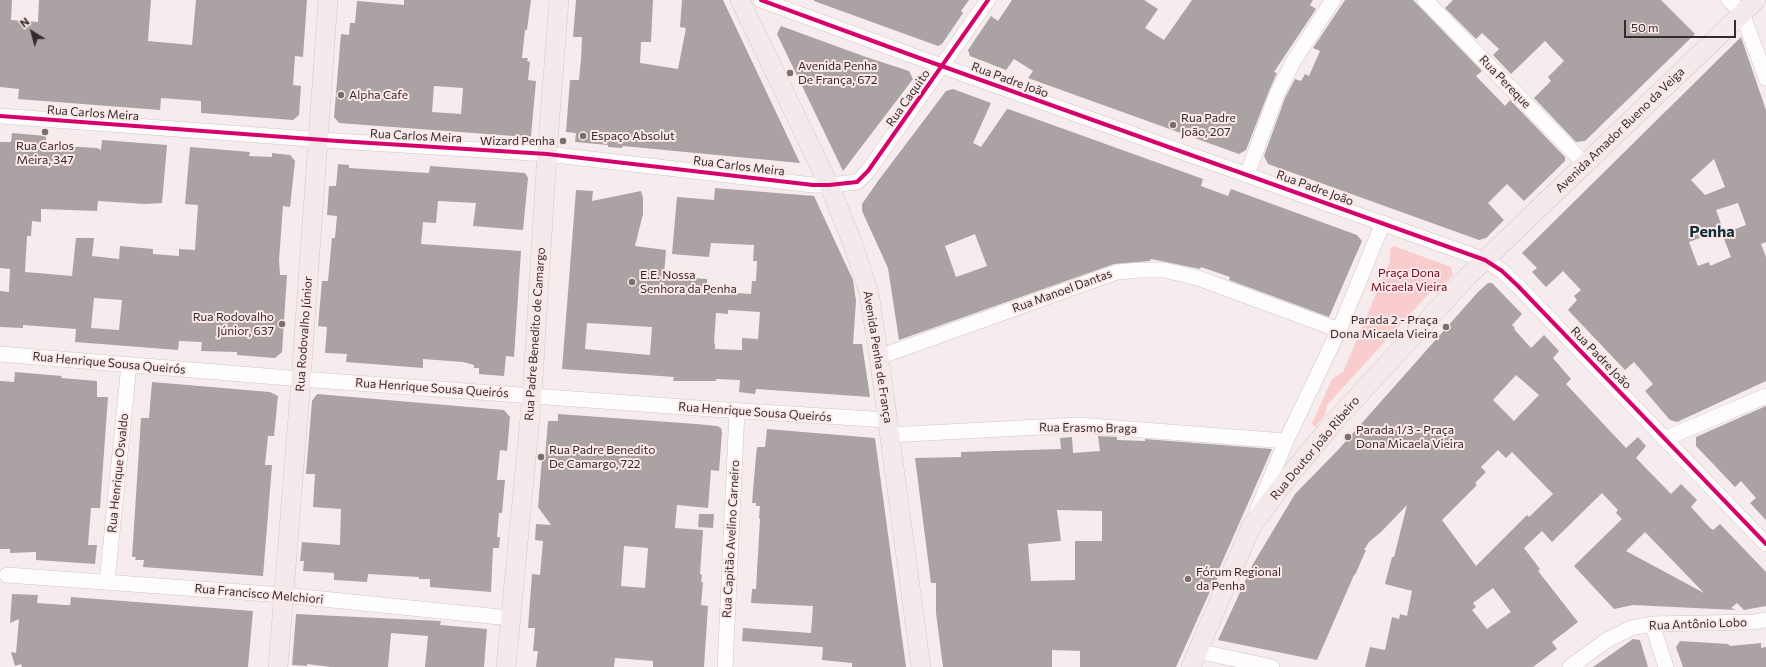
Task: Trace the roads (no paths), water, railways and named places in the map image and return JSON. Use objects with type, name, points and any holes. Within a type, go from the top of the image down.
[{"type":"main road","name":"Rua Rodovalho Júnior","points":[[278,667],[301,378],[328,0]]},
{"type":"main road","name":"Rua Padre Benedito de Camargo","points":[[506,667],[532,396],[547,154],[559,0]]},
{"type":"main road","name":"Avenida Penha de França","points":[[740,0],[830,185],[853,244],[869,293],[889,428],[921,667]]},
{"type":"main road","name":"Avenida Amador Bueno da Veiga","points":[[1485,260],[1585,164],[1736,6],[1756,0]]},
{"type":"main road","name":"Rua Doutor João Ribeiro","points":[[1194,659],[1251,527],[1289,476],[1334,422],[1485,260]]},
{"type":"street","name":"Rua Padre João","points":[[761,0],[943,67],[1485,260],[1502,271],[1518,286],[1766,544]]},
{"type":"street","name":"Rua Caquito","points":[[830,185],[857,182],[868,171],[943,67],[988,0]]},
{"type":"street","points":[[1247,175],[1277,94],[1292,62],[1333,0]]},
{"type":"street","name":"Rua Pereque","points":[[1425,0],[1585,164]]},
{"type":"street","points":[[1736,6],[1766,78]]},
{"type":"street","name":"Rua Carlos Meira","points":[[0,116],[547,154],[813,185],[830,185]]},
{"type":"street","points":[[1251,527],[1286,441],[1339,330],[1383,223]]},
{"type":"street","name":"Rua Manoel Dantas","points":[[879,357],[1117,272],[1140,270],[1164,270],[1198,278],[1339,330]]},
{"type":"street","name":"Rua Henrique Sousa Queirós","points":[[0,354],[737,411],[889,428]]},
{"type":"street","name":"Rua Henrique Osvaldo","points":[[107,582],[129,365]]},
{"type":"street","points":[[1664,439],[1766,396]]},
{"type":"street","name":"Rua Capitão Avelino Carneiro","points":[[725,667],[737,411]]},
{"type":"street","name":"Rua Erasmo Braga","points":[[889,428],[1078,425],[1286,441]]},
{"type":"street","name":"Rua Francisco Melchiori","points":[[7,575],[283,595],[510,618]]},
{"type":"street","name":"Rua Antônio Lobo","points":[[1570,667],[1607,640],[1631,628],[1652,624],[1754,622],[1766,620]]},
{"type":"street","points":[[1652,624],[1666,667]]},
{"type":"street","points":[[1194,659],[1272,667]]},
{"type":"place","name":"Avenida Penha De França, 672","points":[[790,73]]},
{"type":"place","name":"Alpha Cafe","points":[[341,95]]},
{"type":"place","name":"Rua Padre João, 207","points":[[1173,125]]},
{"type":"place","name":"Rua Carlos Meira, 347","points":[[45,132]]},
{"type":"place","name":"Espaço Absolut","points":[[583,136]]},
{"type":"place","name":"Wizard Penha","points":[[563,141]]},
{"type":"place","name":"E.E. Nossa Senhora da Penha","points":[[632,282]]},
{"type":"place","name":"Rua Rodovalho Júnior, 637","points":[[282,324]]},
{"type":"place","name":"Parada 2 - Praça Dona Micaela Vieira","points":[[1446,327]]},
{"type":"place","name":"Parada 1/3 - Praça Dona Micaela Vieira","points":[[1348,437]]},
{"type":"place","name":"Rua Padre Benedito De Camargo, 722","points":[[541,457]]},
{"type":"place","name":"Fórum Regional da Penha","points":[[1188,579]]},
{"type":"district","name":"Penha","points":[[1712,232]]},
{"type":"park label","name":"Praça Dona Micaela Vieira","points":[[1409,280]]}]
